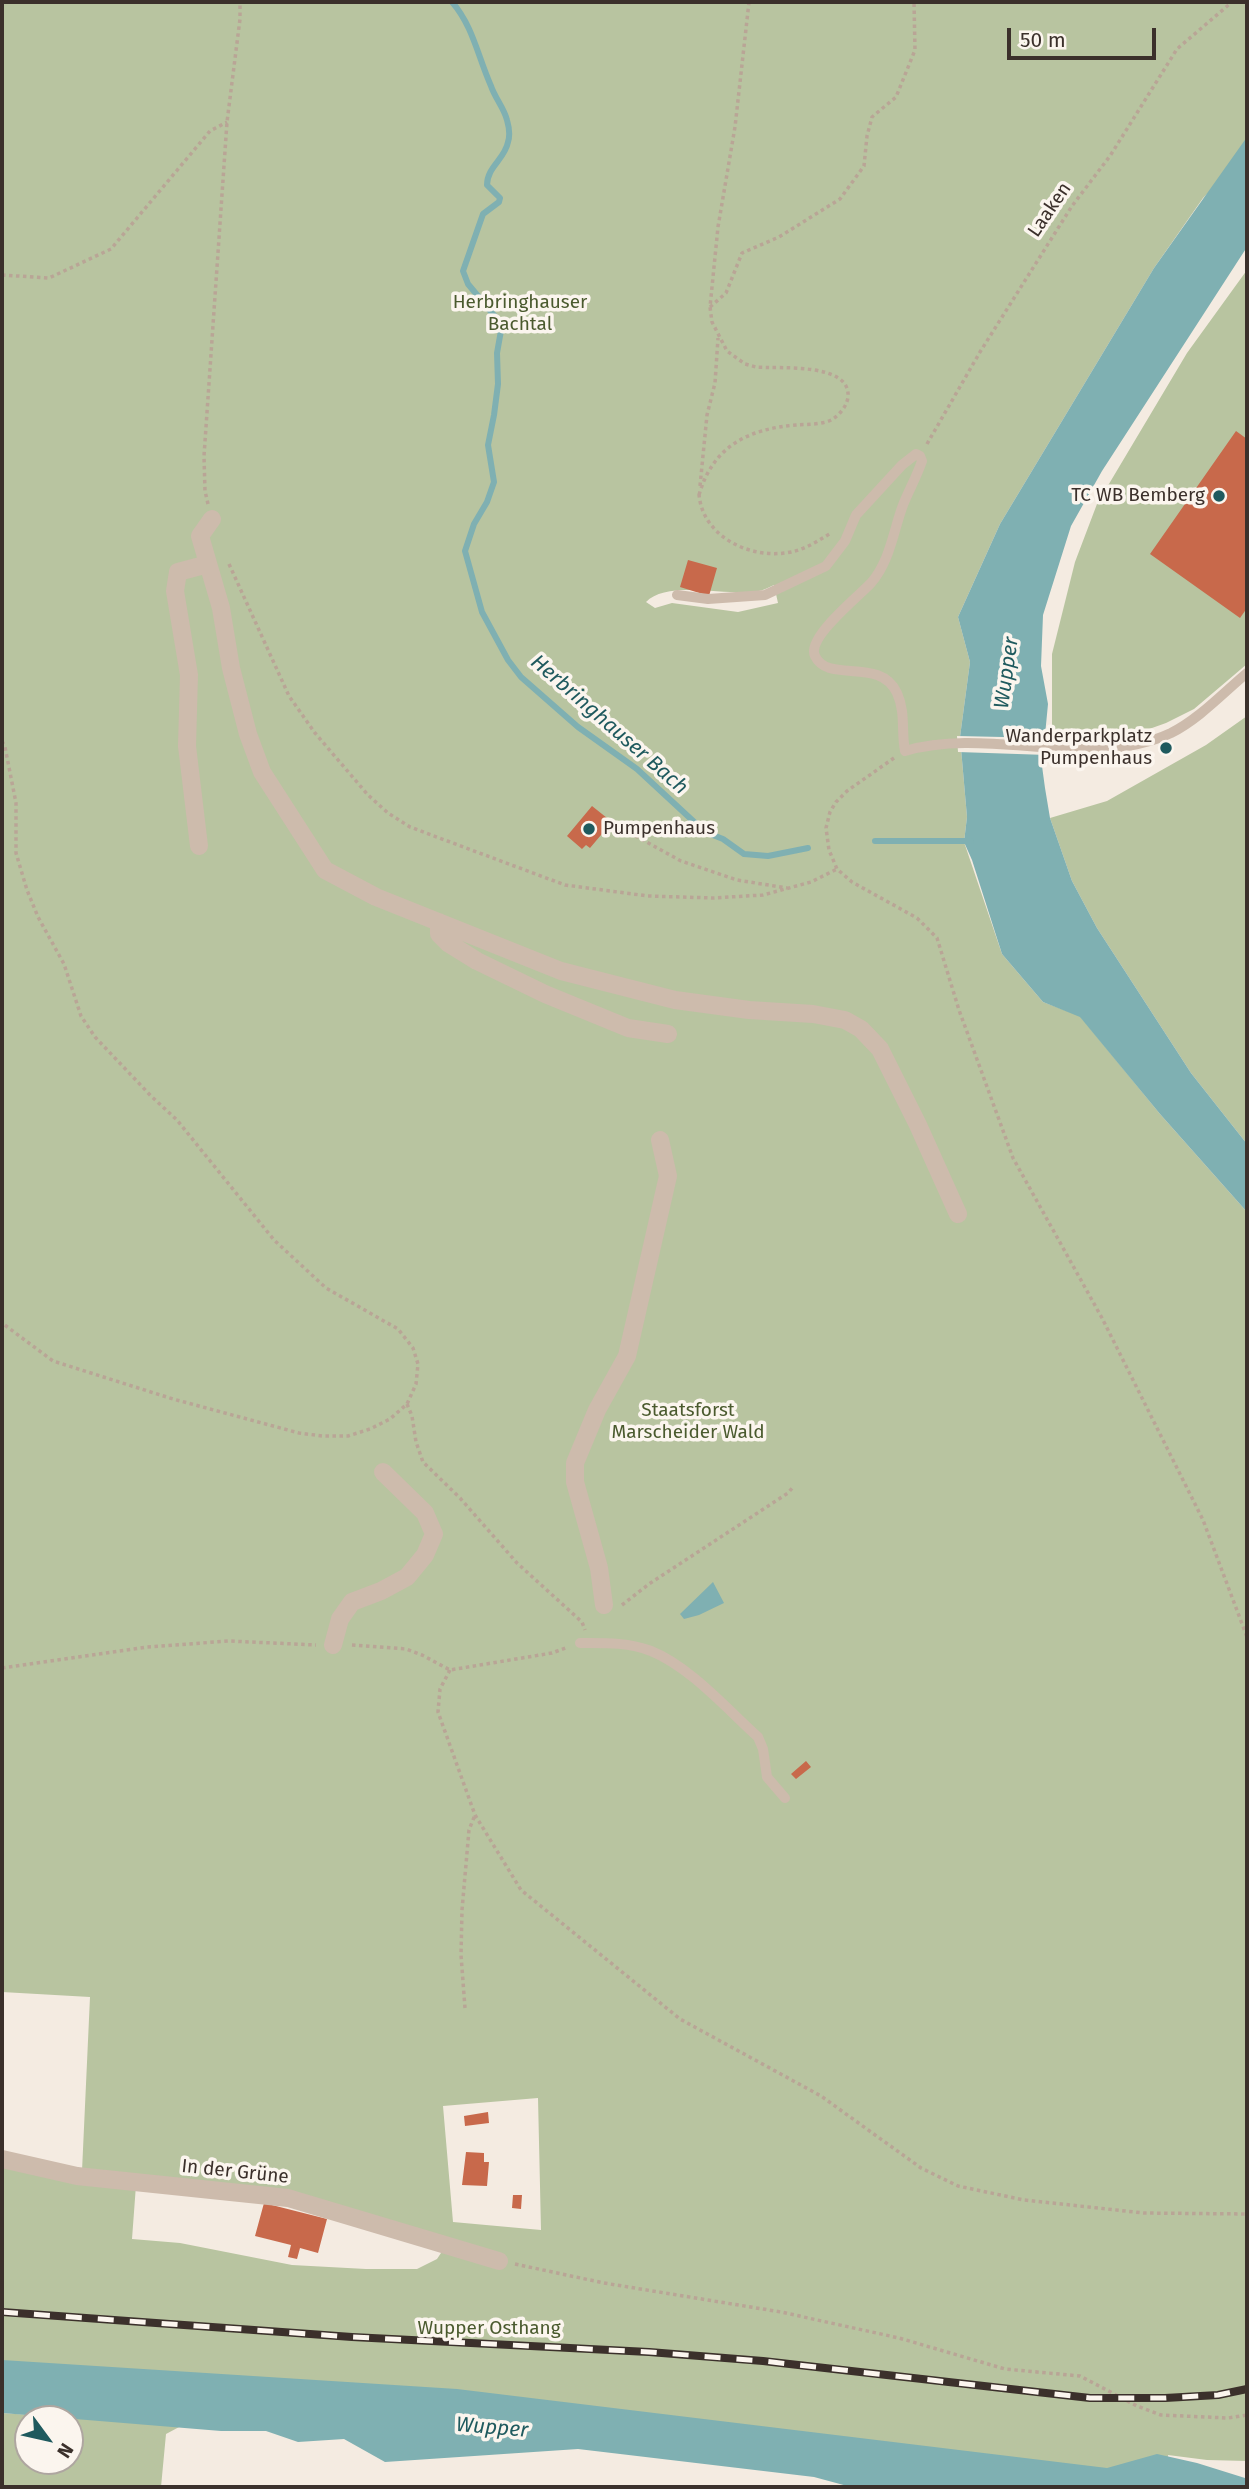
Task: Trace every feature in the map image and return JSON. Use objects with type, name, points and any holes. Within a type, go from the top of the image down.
[{"type":"street","points":[[212,519],[200,536],[221,608],[231,668],[244,721],[262,772],[325,870],[376,897],[561,971],[663,998],[749,1010],[813,1014],[845,1020],[861,1029],[880,1049],[958,1214]]},
{"type":"street","points":[[199,846],[187,746],[189,675],[175,591],[178,572],[208,564]]},
{"type":"street","points":[[439,922],[439,934],[448,943],[488,967],[628,1028],[668,1034]]},
{"type":"street","points":[[612,1606],[575,1482],[575,1463],[597,1410],[627,1356],[668,1176],[660,1140]]},
{"type":"street","points":[[332,1645],[340,1619],[352,1602],[382,1591],[407,1577],[425,1555],[434,1534],[425,1513],[383,1472]]},
{"type":"street","name":"In der Grüne","points":[[2,2159],[77,2176],[288,2198],[499,2261]]},
{"type":"lane","points":[[677,595],[708,599],[765,596],[826,566],[845,541],[856,516],[902,465],[912,456],[920,456],[922,461],[880,570],[849,606],[820,633],[813,650],[815,657],[827,666],[874,673],[893,685],[905,716],[902,734],[905,751],[928,745],[957,744],[1108,748],[1151,741],[1192,720],[1247,673]]},
{"type":"lane","points":[[580,1643],[625,1645],[650,1651],[687,1673],[758,1737],[763,1749],[767,1777],[785,1798]]},
{"type":"path","points":[[212,519],[205,491],[204,456],[227,122],[240,2]]},
{"type":"path","points":[[699,495],[715,460],[743,437],[769,428],[828,421],[842,411],[848,398],[844,382],[831,372],[746,364],[727,351],[718,336],[710,307],[749,2]]},
{"type":"path","points":[[710,307],[726,293],[742,253],[779,237],[840,199],[864,166],[872,117],[895,97],[915,50],[915,2]]},
{"type":"path","name":"Laaken","points":[[920,456],[980,352],[1072,206],[1110,156],[1177,49],[1232,2]]},
{"type":"path","points":[[2,275],[49,278],[111,249],[210,131],[227,122]]},
{"type":"path","points":[[718,336],[716,383],[707,415],[699,495],[703,512],[713,528],[737,545],[762,552],[786,553],[808,547],[856,516]]},
{"type":"path","points":[[225,554],[289,696],[315,733],[368,795],[388,813],[410,827],[565,885],[648,896],[713,898],[763,895],[811,882],[837,869]]},
{"type":"path","points":[[2,741],[16,803],[16,853],[23,878],[38,917],[64,964],[81,1016],[95,1037],[177,1120],[234,1194],[284,1249],[326,1287],[398,1329],[413,1348],[418,1364],[416,1384],[407,1404],[390,1419],[370,1429],[348,1436],[299,1433],[173,1399],[53,1361],[2,1323]]},
{"type":"path","points":[[905,751],[847,791],[830,812],[826,828],[829,850],[837,869],[852,882],[917,918],[937,938],[958,1010],[1013,1158],[1102,1318],[1203,1520],[1247,1637]]},
{"type":"path","points":[[623,828],[681,861],[737,880],[790,888]]},
{"type":"path","points":[[407,1404],[424,1462],[460,1497],[517,1563],[582,1622],[586,1632],[593,1627]]},
{"type":"path","points":[[612,1606],[788,1493],[793,1487]]},
{"type":"path","points":[[2,1668],[147,1647],[229,1641],[406,1649],[450,1670],[552,1653],[580,1643]]},
{"type":"path","points":[[450,1670],[440,1689],[438,1712],[475,1815],[521,1890],[680,2019],[821,2096],[921,2168],[958,2186],[1024,2200],[1144,2213],[1247,2214]]},
{"type":"path","points":[[465,2008],[461,1955],[462,1910],[468,1830],[475,1815]]},
{"type":"path","points":[[499,2261],[604,2283],[794,2315],[899,2338],[1005,2370],[1080,2375],[1137,2406],[1161,2415],[1228,2418],[1247,2415]]},
{"type":"green space","name":"Staatsforst Marscheider Wald","points":[[2,2],[1247,2],[1247,153],[1203,198],[1154,268],[1000,524],[958,617],[970,662],[960,737],[967,817],[964,842],[1002,954],[1043,1002],[1080,1016],[1160,1114],[1247,1212],[1247,2461],[1168,2455],[1171,2487],[2,2379],[2,2153],[82,2171],[90,1997],[2,1992]],"holes":[[[774,585],[778,603],[738,612],[672,603],[655,608],[646,602],[668,591],[747,592],[761,591]],[[538,2098],[541,2230],[453,2222],[443,2106]],[[136,2185],[286,2198],[445,2247],[437,2259],[417,2269],[366,2269],[292,2265],[180,2243],[132,2239]]]},
{"type":"green space","points":[[1247,270],[1247,664],[1194,709],[1166,723],[1124,738],[1052,732],[1052,654],[1075,562],[1097,504],[1187,353]]},
{"type":"green space","points":[[1247,716],[1247,1144],[1191,1073],[1097,928],[1072,881],[1050,818],[1107,801],[1206,745]]},
{"type":"green space","points":[[2,2413],[14,2414],[14,2475],[84,2475],[84,2419],[181,2426],[166,2434],[161,2487],[2,2487]]},
{"type":"water","name":"Wupper","points":[[1247,137],[1247,247],[1102,471],[1071,526],[1043,615],[1041,666],[1048,704],[1042,766],[1045,788],[1050,818],[1072,881],[1097,928],[1191,1073],[1247,1144],[1247,1212],[1160,1114],[1080,1017],[1043,1002],[1002,954],[964,842],[967,817],[960,737],[970,662],[958,617],[1000,524],[1154,268]]},
{"type":"water","points":[[713,1582],[724,1603],[684,1619],[680,1614]]},
{"type":"water","name":"Wupper","points":[[2,2360],[457,2389],[1107,2468],[1157,2454],[1245,2478],[1247,2487],[851,2487],[814,2477],[578,2449],[385,2462],[344,2439],[298,2442],[266,2431],[221,2431],[84,2420],[84,2405],[14,2405],[14,2414],[2,2413]]},
{"type":"pier","points":[[957,736],[1048,738],[1047,755],[958,752]]},
{"type":"building","name":"TC WB Bemberg","points":[[1236,431],[1247,439],[1247,608],[1240,618],[1150,554]]},
{"type":"building","points":[[688,560],[717,568],[709,596],[680,587]]},
{"type":"building","name":"Pumpenhaus","points":[[592,806],[612,822],[590,848],[586,845],[582,849],[567,836]]},
{"type":"building","points":[[806,1761],[811,1767],[796,1779],[791,1774]]},
{"type":"building","points":[[488,2112],[489,2123],[465,2126],[464,2116]]},
{"type":"building","points":[[466,2152],[484,2153],[484,2162],[489,2162],[487,2186],[462,2185]]},
{"type":"building","points":[[513,2195],[522,2195],[521,2209],[512,2208]]},
{"type":"building","points":[[264,2203],[327,2219],[318,2253],[300,2248],[297,2259],[288,2257],[291,2245],[255,2236]]},
{"type":"waterway","name":"Herbringhauser Bach","points":[[452,2],[470,31],[506,116],[509,131],[506,148],[493,168],[487,185],[500,198],[499,202],[483,214],[463,271],[468,284],[502,325],[497,353],[498,384],[488,445],[494,482],[487,502],[474,524],[465,551],[482,612],[508,660],[521,677],[578,727],[637,769],[705,832],[723,839],[744,854],[768,856],[808,848]]},
{"type":"waterway","name":"Herbringhauser Bach","points":[[875,841],[971,841]]},
{"type":"railway","points":[[2,2312],[352,2337],[649,2352],[763,2361],[1090,2398],[1218,2395],[1247,2389]]},
{"type":"place","name":"TC WB Bemberg","points":[[1219,496]]},
{"type":"place","name":"Wanderparkplatz Pumpenhaus","points":[[1166,748]]},
{"type":"place","name":"Pumpenhaus","points":[[589,829]]},
{"type":"park label","name":"Herbringhauser Bachtal","points":[[520,314]]},
{"type":"park label","name":"Wupper Osthang","points":[[489,2329]]}]
